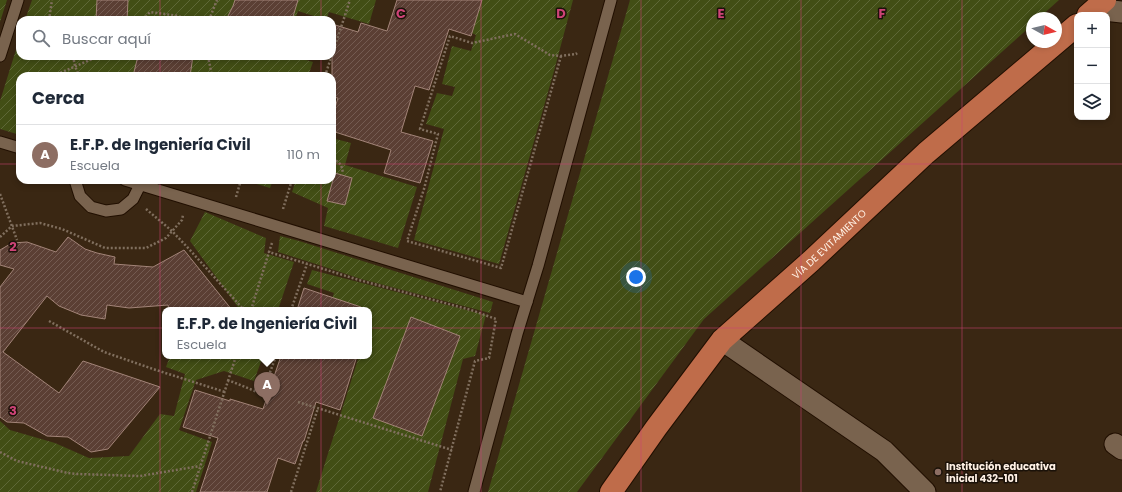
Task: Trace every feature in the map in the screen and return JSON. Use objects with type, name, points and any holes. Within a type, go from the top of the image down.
[{"type":"highway","name":"VÍA DE EVITAMIENTO","points":[[612,492],[656,428],[722,340],[811,261],[926,153],[1074,27]]},
{"type":"street","points":[[1096,8],[1122,12]]},
{"type":"street","points":[[722,340],[884,451],[924,492]]},
{"type":"lane","points":[[0,56],[18,0]]},
{"type":"lane","points":[[474,492],[611,0]]},
{"type":"lane","points":[[0,142],[16,147]]},
{"type":"lane","points":[[76,184],[80,196],[91,207],[106,212],[121,209],[133,199],[140,185]]},
{"type":"lane","points":[[137,184],[527,302]]},
{"type":"path","points":[[50,16],[52,0]]},
{"type":"path","points":[[211,16],[217,0]]},
{"type":"path","points":[[336,44],[350,0]]},
{"type":"path","points":[[146,16],[150,12],[180,16]]},
{"type":"path","points":[[561,56],[501,268],[407,241],[424,189],[438,134],[420,129],[450,36],[472,43],[515,34],[550,55],[561,56],[576,54],[578,46]]},
{"type":"path","points":[[74,60],[77,72]]},
{"type":"path","points":[[62,72],[89,60]]},
{"type":"path","points":[[209,60],[211,72]]},
{"type":"path","points":[[327,72],[331,60]]},
{"type":"path","points":[[336,161],[342,166],[343,174]]},
{"type":"path","points":[[252,307],[291,184]]},
{"type":"path","points":[[0,194],[17,240]]},
{"type":"path","points":[[133,199],[172,231],[241,307]]},
{"type":"path","points":[[0,237],[12,226],[40,223],[62,229],[105,248],[146,248],[166,238],[182,220],[190,200]]},
{"type":"path","points":[[269,252],[359,280],[471,310],[496,319],[489,358],[476,361],[440,492]]},
{"type":"path","points":[[292,307],[308,264]]},
{"type":"path","points":[[49,321],[104,352],[224,392]]},
{"type":"path","points":[[192,492],[235,359]]},
{"type":"path","points":[[228,381],[234,382],[262,394],[275,359]]},
{"type":"path","points":[[298,402],[452,450]]},
{"type":"path","points":[[291,492],[318,408]]},
{"type":"path","points":[[0,452],[18,461],[77,474],[140,476],[200,466]]},
{"type":"green space","points":[[0,0],[7,0],[0,22]]},
{"type":"green space","points":[[32,0],[376,0],[369,24],[329,12],[328,16],[314,16],[298,11],[296,16],[26,16]]},
{"type":"green space","points":[[482,0],[573,0],[499,264],[414,240],[444,129],[426,124],[437,93],[452,96],[455,87],[442,84],[452,46],[471,51],[476,35],[472,33]]},
{"type":"green space","points":[[630,0],[1059,0],[1046,12],[1026,12],[1026,30],[704,319],[577,492],[488,492]]},
{"type":"green space","points":[[16,50],[16,60],[306,60],[313,62],[309,72],[16,72],[16,134],[0,129],[0,101]]},
{"type":"green space","points":[[336,139],[351,143],[345,165],[417,187],[398,248],[324,226],[328,208],[292,192],[295,184],[336,184]]},
{"type":"green space","points":[[256,184],[272,184],[270,188]]},
{"type":"green space","points":[[205,212],[266,238],[264,253],[294,262],[279,307],[238,307],[190,241]]},
{"type":"green space","points":[[280,236],[493,302],[490,313],[361,279],[278,252]]},
{"type":"green space","points":[[312,270],[486,315],[475,356],[463,359],[428,492],[316,492],[358,359],[372,359],[372,307],[329,307],[334,293],[307,284]]},
{"type":"green space","points":[[169,359],[262,359],[254,381],[224,371],[196,380],[179,430],[212,442],[196,492],[0,492],[0,421],[10,430],[55,443],[89,458],[129,456],[160,414],[174,416],[185,374],[166,367]]},
{"type":"building","points":[[97,0],[128,0],[127,16],[96,16]]},
{"type":"building","points":[[235,0],[298,0],[293,16],[228,16]]},
{"type":"building","points":[[397,0],[482,0],[471,36],[449,29],[429,90],[415,86],[401,132],[433,141],[420,183],[384,173],[391,150],[336,132],[336,104],[338,98],[336,98],[336,72],[332,72],[332,60],[336,60],[336,25],[358,32],[361,23],[387,31]]},
{"type":"building","points":[[137,60],[192,60],[191,72],[134,72]]},
{"type":"building","points":[[336,173],[352,178],[345,205],[327,201],[332,184],[336,184]]},
{"type":"building","points":[[68,237],[85,249],[115,257],[114,264],[153,267],[184,250],[230,307],[168,307],[168,305],[129,308],[107,305],[105,319],[81,315],[59,306],[47,296],[3,352],[59,393],[83,361],[160,387],[108,449],[91,452],[68,437],[47,436],[24,423],[7,422],[0,417],[0,287],[14,269],[0,265],[0,250],[12,243],[27,242],[56,252]]},
{"type":"building","points":[[304,288],[361,307],[298,307]]},
{"type":"building","points":[[411,317],[460,336],[422,436],[373,418]]},
{"type":"building","points":[[280,359],[356,359],[340,410],[316,402],[295,464],[278,458],[267,492],[200,492],[218,438],[183,427],[195,390],[263,409]]},
{"type":"place","name":"E.F.P. de Ingeniería Civil","points":[[267,405]]},
{"type":"place","name":"Institución educativa inicial 432-101","points":[[938,472]]}]
